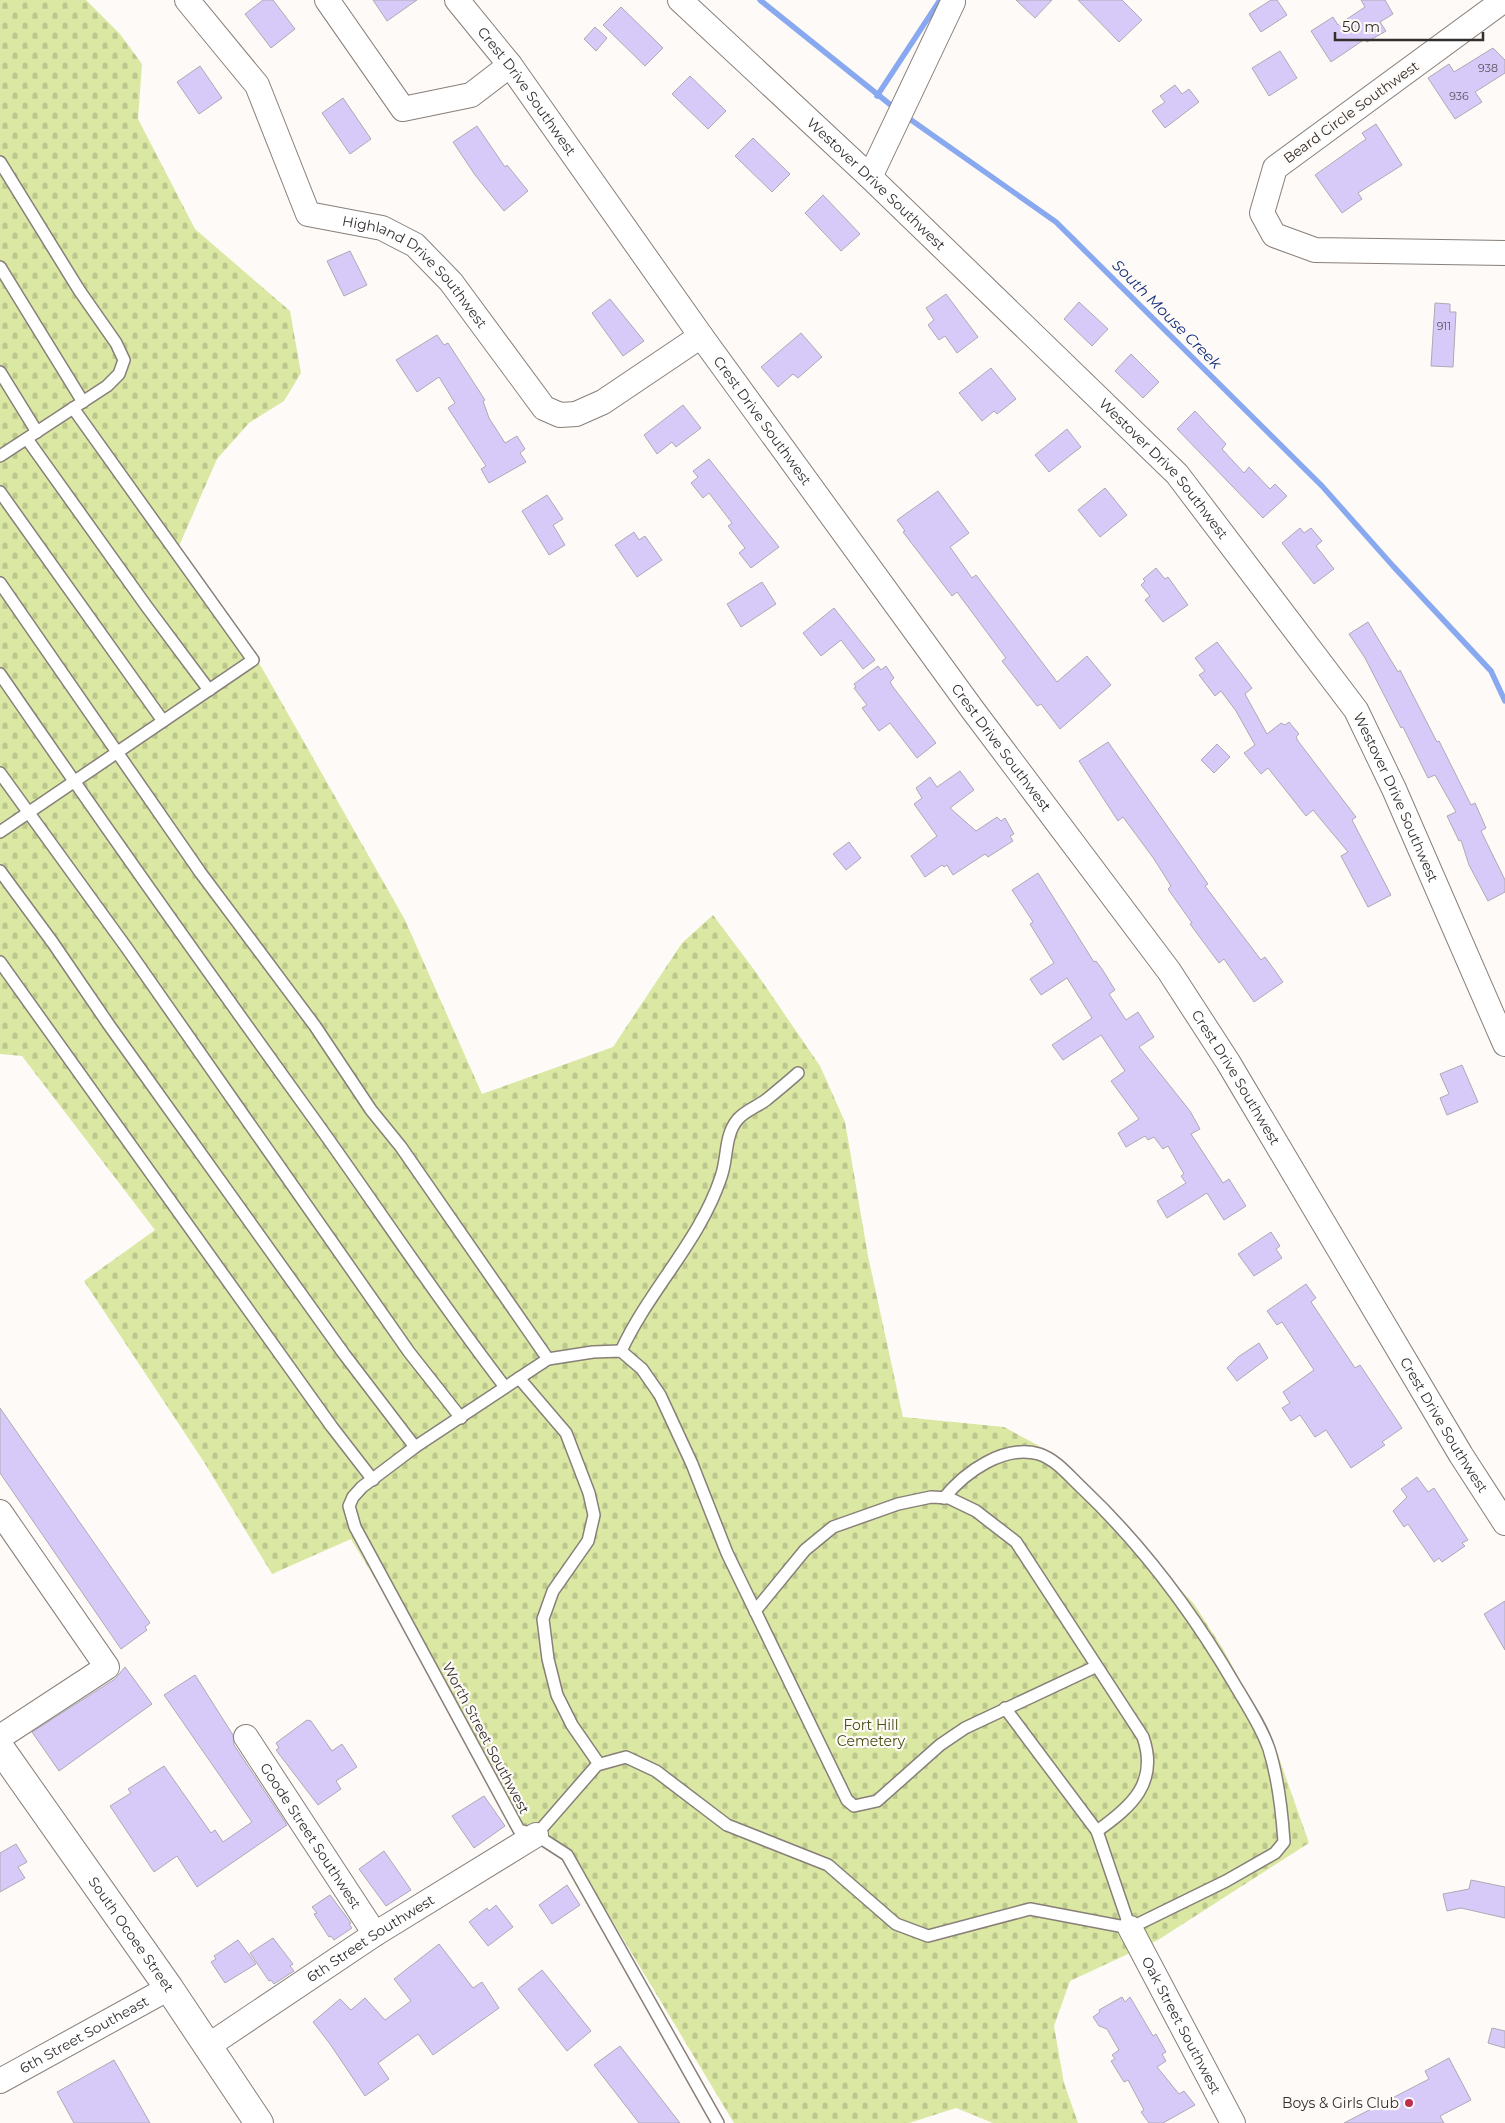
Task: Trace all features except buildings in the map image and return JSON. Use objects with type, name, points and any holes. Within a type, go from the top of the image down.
[{"type":"street","name":"Highland Drive Southwest","points":[[187,0],[257,85],[308,214],[382,228],[415,245],[451,282],[544,408],[560,415],[576,414],[594,406],[701,336]]},
{"type":"street","points":[[327,0],[404,109],[471,96],[510,65]]},
{"type":"street","name":"Crest Drive Southwest","points":[[457,0],[510,65],[701,336],[978,717],[1169,971],[1228,1062],[1461,1455],[1505,1523]]},
{"type":"street","name":"Westover Drive Southwest","points":[[680,0],[870,177],[1177,474],[1356,710],[1394,789],[1505,1044]]},
{"type":"street","name":"Beard Circle Southwest","points":[[1504,0],[1275,168],[1262,213],[1274,235],[1315,250],[1505,253]]},
{"type":"street","points":[[870,177],[953,2]]},
{"type":"street","points":[[0,1512],[107,1667],[0,1737]]},
{"type":"street","name":"Goode Street Southwest","points":[[246,1737],[375,1934]]},
{"type":"street","name":"South Ocoee Street","points":[[0,1748],[169,1988],[259,2123]]},
{"type":"street","name":"6th Street Southwest","points":[[208,2046],[375,1934],[536,1835]]},
{"type":"street","name":"Oak Street Southwest","points":[[1130,1928],[1233,2123]]},
{"type":"street","name":"6th Street Southeast","points":[[0,2080],[169,1988]]},
{"type":"lane","points":[[0,162],[79,290],[116,344],[124,360],[119,374],[107,386],[0,456]]},
{"type":"lane","points":[[0,267],[83,402]]},
{"type":"lane","points":[[0,372],[32,436],[147,607],[209,690]]},
{"type":"lane","points":[[0,832],[253,660],[72,408]]},
{"type":"lane","points":[[0,492],[163,721]]},
{"type":"lane","points":[[0,583],[119,752],[200,872],[315,1026],[548,1359]]},
{"type":"lane","points":[[0,674],[73,782],[465,1334],[505,1387]]},
{"type":"lane","points":[[0,773],[27,813],[126,947],[409,1352],[460,1418]]},
{"type":"lane","points":[[0,871],[344,1354],[416,1448]]},
{"type":"lane","points":[[0,962],[332,1427],[373,1480],[416,1448],[548,1359],[593,1352],[621,1351],[642,1368],[660,1395],[692,1464],[727,1553],[754,1611],[811,1722],[847,1800],[854,1806],[877,1801],[940,1744],[965,1728],[1095,1667]]},
{"type":"lane","points":[[621,1351],[634,1323],[667,1278],[700,1224],[722,1176],[728,1137],[738,1118],[767,1099],[798,1073]]},
{"type":"lane","points":[[519,1378],[566,1433],[589,1493],[594,1515],[588,1541],[554,1591],[543,1620],[548,1659],[557,1695],[572,1725],[600,1764]]},
{"type":"lane","points":[[536,1835],[600,1764],[626,1757],[656,1771],[727,1825],[828,1865],[896,1924],[928,1936],[1030,1909],[1130,1928],[1226,1881],[1275,1853],[1284,1842],[1282,1812],[1269,1748],[1205,1634],[1173,1590],[1118,1523],[1052,1459],[1037,1454],[1018,1452],[988,1461],[954,1486],[944,1498]]},
{"type":"lane","name":"Worth Street Southwest","points":[[373,1480],[353,1497],[349,1506],[354,1526],[519,1830],[536,1835],[567,1855],[718,2123]]},
{"type":"lane","points":[[754,1611],[804,1550],[833,1528],[898,1504],[931,1497],[944,1498],[976,1511],[1016,1542],[1095,1667],[1135,1722],[1149,1754],[1148,1770],[1142,1789],[1116,1818],[1097,1831]]},
{"type":"lane","points":[[1005,1708],[1097,1831],[1130,1928]]},
{"type":"green space","name":"Fort Hill Cemetery","points":[[0,0],[86,0],[120,34],[142,64],[138,119],[195,229],[290,311],[301,373],[284,401],[249,423],[217,459],[179,546],[262,668],[405,920],[482,1094],[613,1047],[682,943],[713,915],[755,971],[820,1066],[845,1122],[868,1256],[903,1417],[1004,1427],[1054,1454],[1194,1604],[1223,1649],[1273,1741],[1309,1843],[1158,1940],[1070,1981],[1054,2026],[1064,2083],[1078,2123],[993,2123],[956,2108],[909,2123],[734,2123],[572,1854],[524,1825],[351,1539],[272,1574],[204,1462],[84,1281],[155,1230],[22,1056],[0,1054]]},
{"type":"waterway","name":"South Mouse Creek","points":[[760,0],[897,110]]},
{"type":"waterway","points":[[877,96],[940,0]]},
{"type":"waterway","name":"South Mouse Creek","points":[[904,115],[1056,222],[1322,486],[1393,566],[1491,671],[1505,701]]},
{"type":"place","name":"Boys & Girls Club","points":[[1409,2103]]}]
